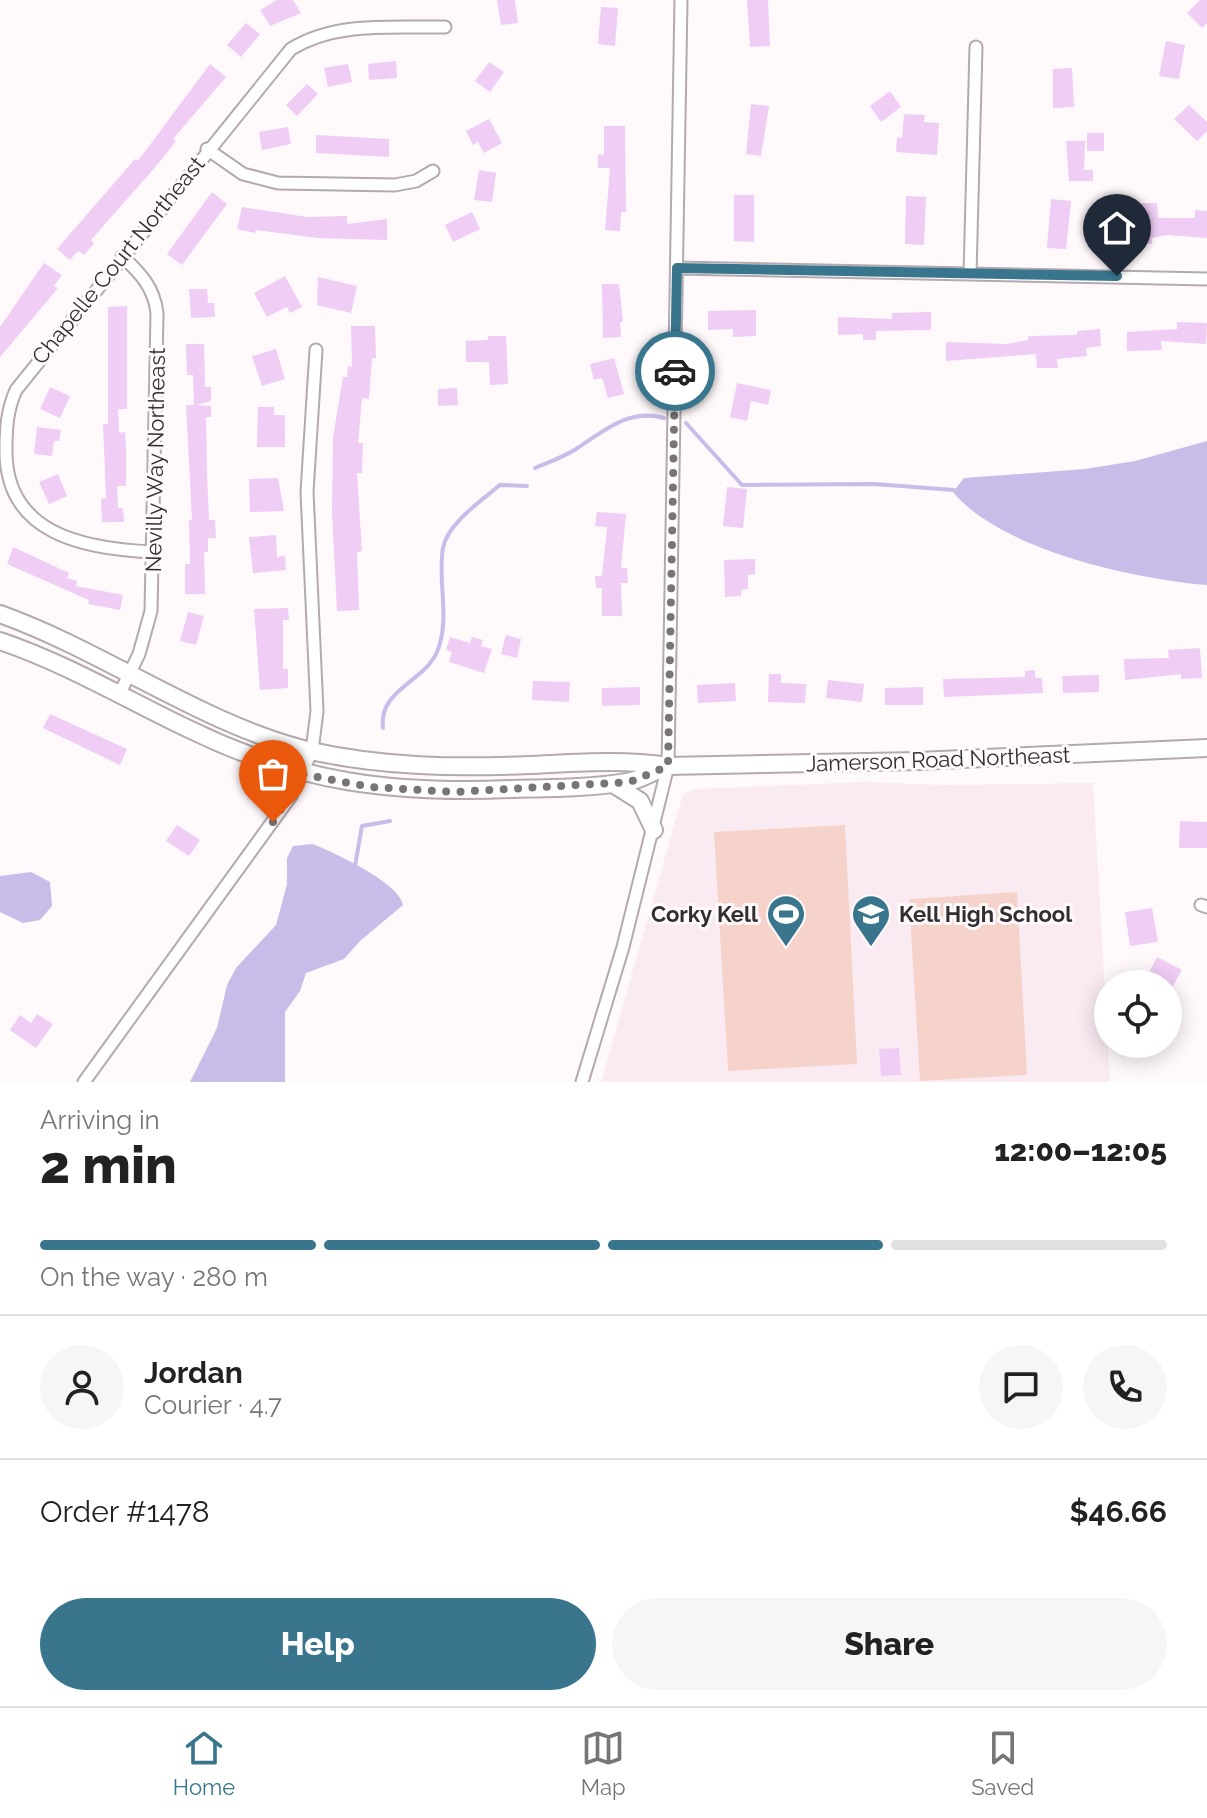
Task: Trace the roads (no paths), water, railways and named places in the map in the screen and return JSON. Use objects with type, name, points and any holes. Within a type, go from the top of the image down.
[{"type":"street","points":[[582,1082],[654,830],[668,766],[681,0]]},
{"type":"street","name":"Chapelle Court Northeast","points":[[153,552],[98,545],[45,528],[31,519],[14,497],[6,465],[6,422],[16,390],[278,61],[306,39],[345,29],[445,27]]},
{"type":"street","points":[[970,274],[976,47]]},
{"type":"street","points":[[207,149],[243,174],[278,183],[395,185],[416,181],[433,171]]},
{"type":"street","name":"Nevilly Way Northeast","points":[[119,695],[151,611],[157,313],[145,279],[122,256]]},
{"type":"street","points":[[677,268],[1207,279]]},
{"type":"street","points":[[84,1082],[255,847],[302,774],[312,751],[317,711],[307,492],[316,350]]},
{"type":"street","name":"Jamerson Road Northeast","points":[[0,614],[243,727],[312,751],[413,766],[629,760],[668,766],[918,761],[1207,748]]},
{"type":"street","name":"Jamerson Road Northeast","points":[[0,641],[43,657],[223,745],[302,774],[411,791],[630,782],[668,766]]},
{"type":"street","points":[[608,783],[633,794],[645,807],[654,830]]},
{"type":"waterway","points":[[535,468],[566,454],[617,423],[639,416],[664,418]]},
{"type":"waterway","points":[[686,423],[742,485],[874,484],[954,490]]},
{"type":"waterway","points":[[383,728],[383,715],[394,695],[422,671],[437,652],[443,626],[443,548],[451,530],[500,485],[527,486]]},
{"type":"waterway","points":[[355,866],[362,826],[390,821]]},
{"type":"place","name":"Corky Kell","points":[[786,948]]},
{"type":"place","name":"Kell High School","points":[[871,948]]}]
